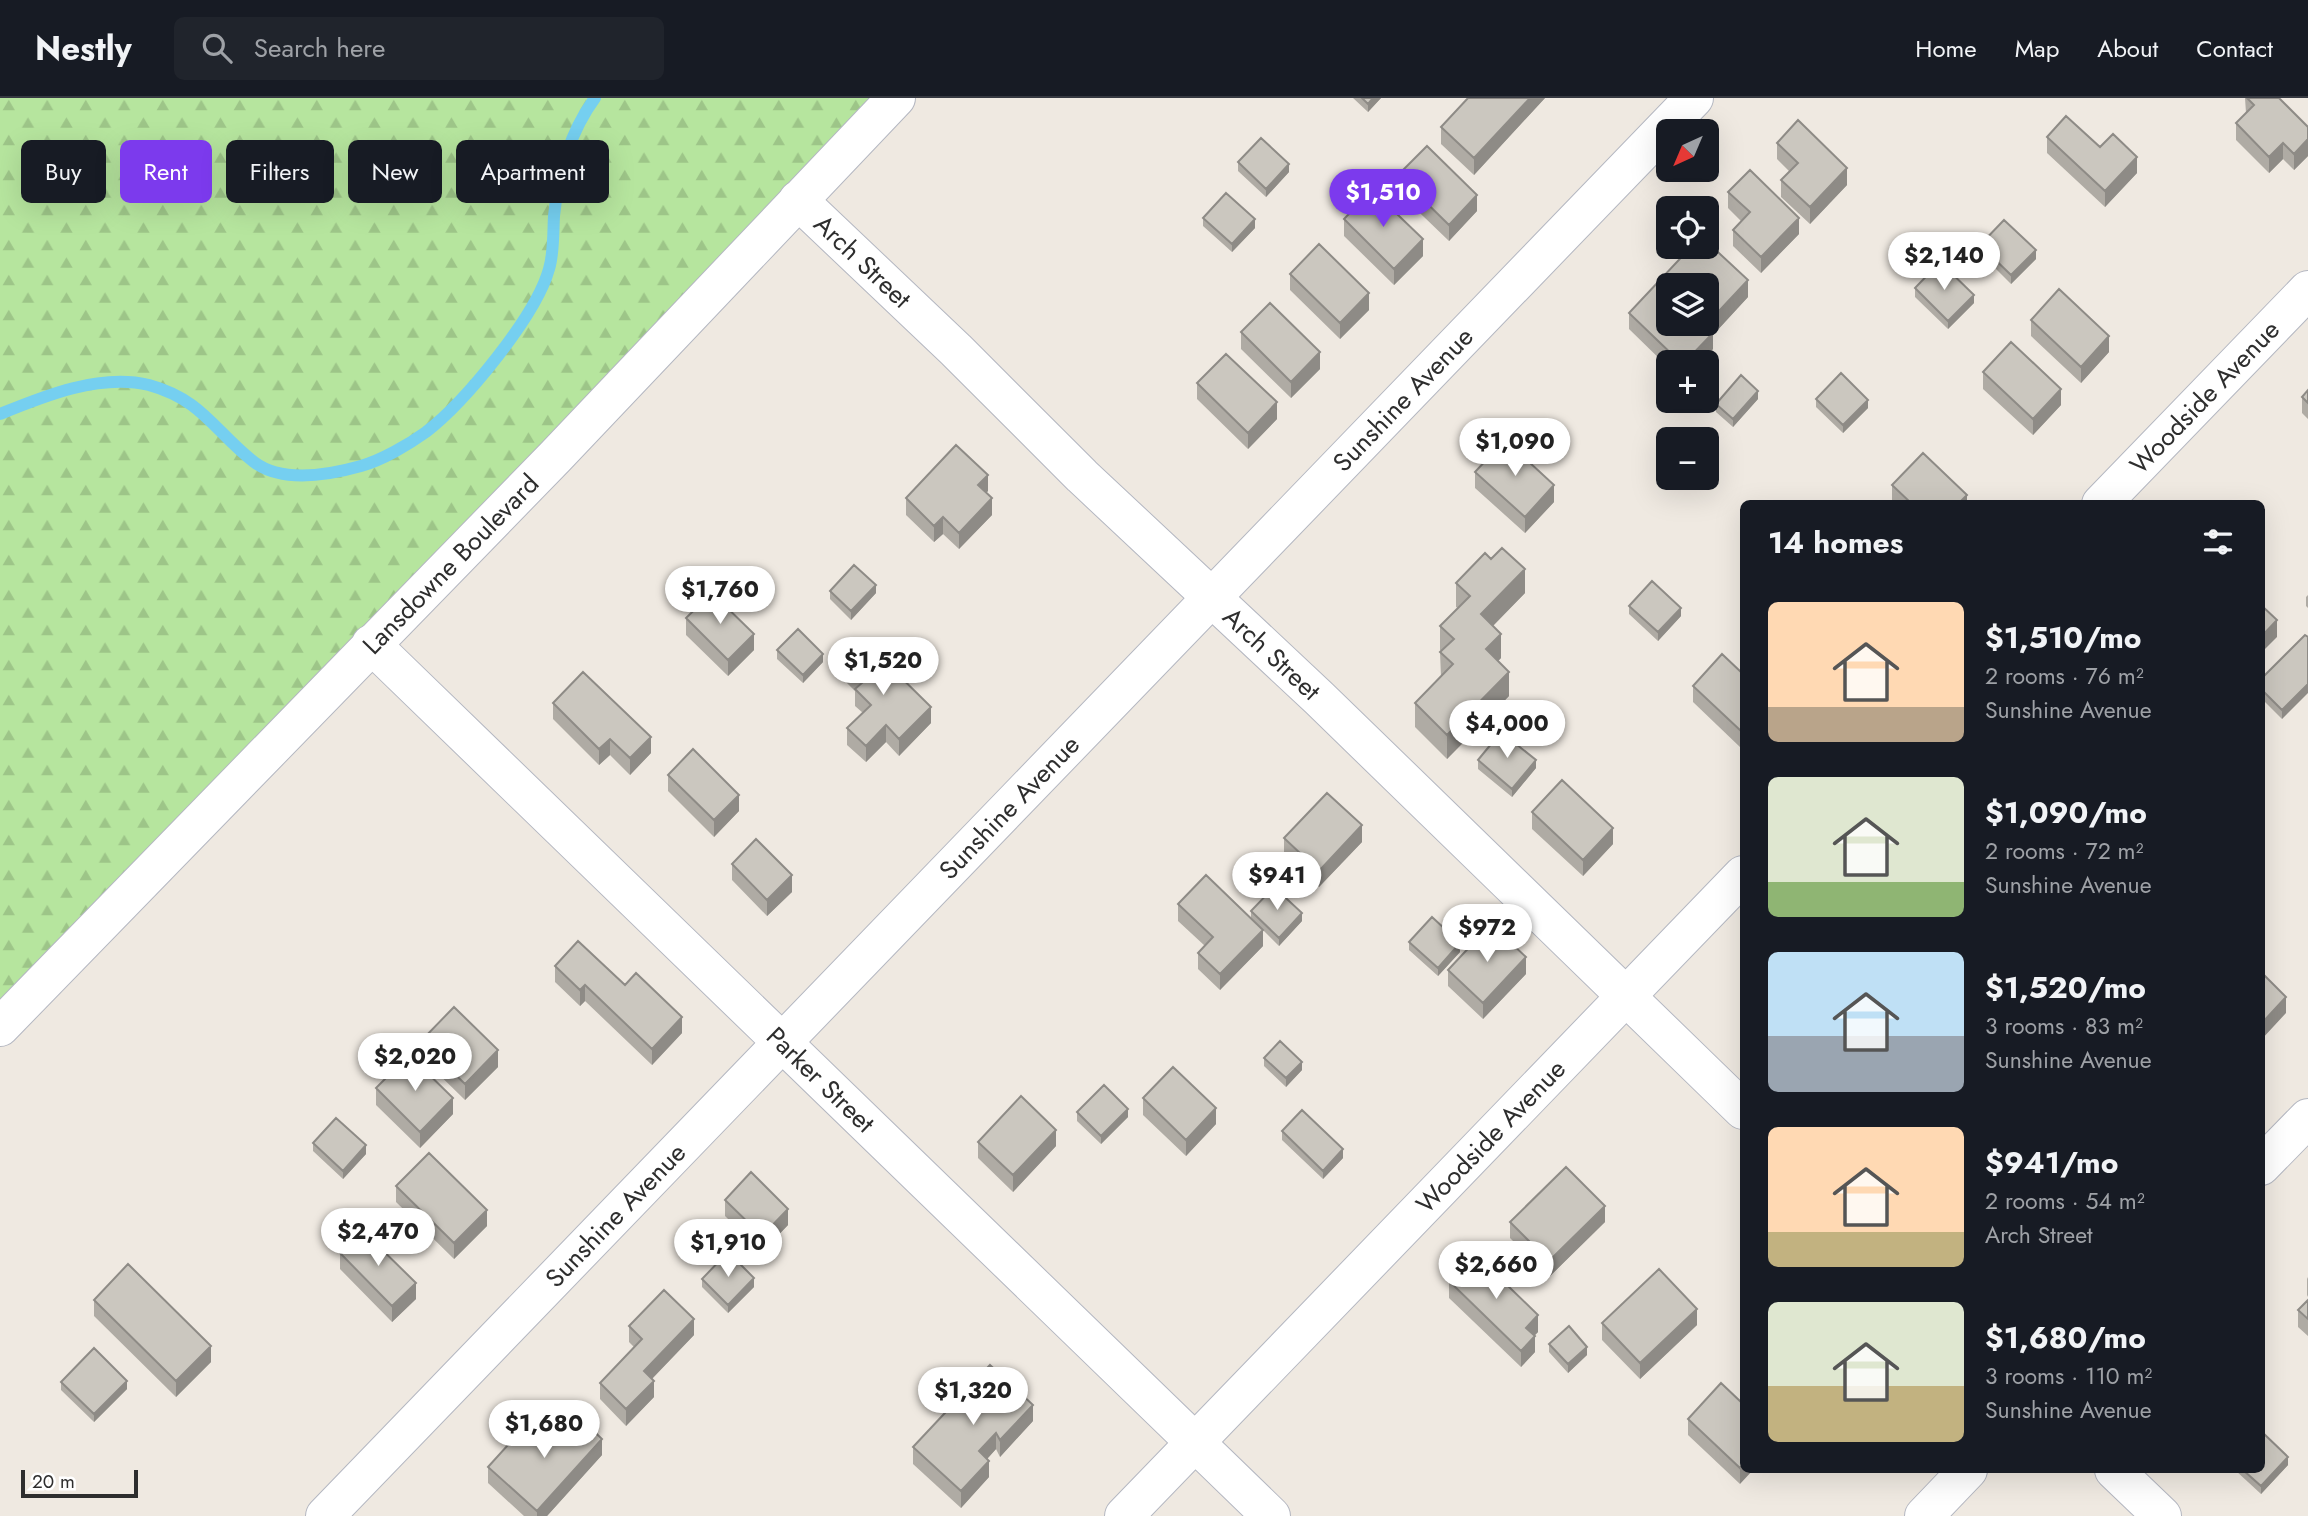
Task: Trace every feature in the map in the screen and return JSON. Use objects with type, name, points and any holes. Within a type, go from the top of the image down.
[{"type":"street","name":"Lansdowne Boulevard","points":[[0,1027],[564,447],[896,98]]},
{"type":"street","name":"Sunshine Avenue","points":[[325,1516],[1694,98]]},
{"type":"street","name":"Arch Street","points":[[798,200],[1740,1107]]},
{"type":"street","name":"Woodside Avenue","points":[[2105,500],[2308,290]]},
{"type":"street","name":"Parker Street","points":[[370,644],[1271,1516]]},
{"type":"street","name":"Woodside Avenue","points":[[1124,1516],[1740,879]]},
{"type":"street","points":[[2265,1162],[2308,1118]]},
{"type":"street","points":[[1924,1516],[1965,1473]]},
{"type":"street","points":[[2117,1473],[2162,1516]]},
{"type":"green space","points":[[0,98],[896,98],[0,1027]]},
{"type":"building","points":[[1362,98],[1373,98],[1368,104]]},
{"type":"building","points":[[1468,98],[1530,98],[1474,158],[1441,127]]},
{"type":"building","points":[[2247,98],[2279,98],[2308,127],[2308,139],[2294,154],[2283,143],[2269,157],[2236,123],[2254,105]]},
{"type":"building","points":[[2066,116],[2100,147],[2113,134],[2137,157],[2105,191],[2047,137]]},
{"type":"building","points":[[1798,120],[1847,168],[1810,207],[1781,180],[1798,163],[1777,143]]},
{"type":"building","points":[[1261,138],[1289,164],[1266,189],[1238,162]]},
{"type":"building","points":[[1427,146],[1477,195],[1449,225],[1398,175]]},
{"type":"building","points":[[1750,170],[1799,218],[1761,257],[1733,230],[1750,212],[1728,192]]},
{"type":"building","points":[[1372,190],[1423,239],[1394,269],[1344,219]]},
{"type":"building","points":[[1226,193],[1255,219],[1232,244],[1203,218]]},
{"type":"building","points":[[2004,220],[2036,250],[2011,275],[1980,245]]},
{"type":"building","points":[[1319,244],[1369,293],[1340,323],[1290,274]]},
{"type":"building","points":[[1719,253],[1748,280],[1719,311],[1719,273],[1667,273],[1680,259],[1719,259]]},
{"type":"building","points":[[1940,262],[1974,295],[1948,321],[1915,288]]},
{"type":"building","points":[[1656,284],[1656,336],[1710,336],[1697,350],[1668,350],[1629,313]]},
{"type":"building","points":[[2059,289],[2109,336],[2081,367],[2031,320]]},
{"type":"building","points":[[1270,303],[1320,352],[1291,382],[1241,332]]},
{"type":"building","points":[[2011,342],[2061,389],[2033,419],[1983,372]]},
{"type":"building","points":[[1226,354],[1277,402],[1248,433],[1197,383]]},
{"type":"building","points":[[1841,373],[1868,400],[1843,425],[1816,399]]},
{"type":"building","points":[[1741,375],[1758,391],[1733,419],[1719,407],[1719,401]]},
{"type":"building","points":[[2308,390],[2308,403],[2302,397]]},
{"type":"building","points":[[1505,440],[1554,485],[1525,517],[1475,472]]},
{"type":"building","points":[[956,445],[988,475],[978,485],[992,498],[959,533],[943,517],[934,526],[906,498]]},
{"type":"building","points":[[1923,453],[1967,495],[1962,500],[1908,500],[1892,485]]},
{"type":"building","points":[[1502,548],[1525,569],[1481,614],[1501,634],[1486,649],[1509,672],[1447,735],[1415,703],[1453,664],[1440,652],[1454,639],[1440,626],[1470,596],[1456,583],[1485,553],[1491,559]]},
{"type":"building","points":[[854,565],[876,585],[851,611],[830,591]]},
{"type":"building","points":[[1652,581],[1681,608],[1658,632],[1629,606]]},
{"type":"building","points":[[712,593],[754,634],[728,660],[686,618]]},
{"type":"building","points":[[2265,609],[2277,620],[2265,633]]},
{"type":"building","points":[[798,629],[823,654],[803,675],[777,650]]},
{"type":"building","points":[[2305,635],[2308,637],[2308,684],[2282,710],[2265,693],[2265,675]]},
{"type":"building","points":[[865,642],[931,707],[899,739],[886,725],[866,746],[847,728],[871,705],[855,689],[863,682],[844,664]]},
{"type":"building","points":[[1722,654],[1740,671],[1740,730],[1693,686]]},
{"type":"building","points":[[583,672],[651,737],[630,758],[610,739],[599,749],[553,703]]},
{"type":"building","points":[[1501,732],[1536,760],[1512,789],[1478,760]]},
{"type":"building","points":[[693,749],[739,795],[714,820],[668,775]]},
{"type":"building","points":[[1562,780],[1613,828],[1583,860],[1532,812]]},
{"type":"building","points":[[1327,793],[1362,825],[1319,871],[1284,838]]},
{"type":"building","points":[[756,839],[792,875],[767,900],[732,864]]},
{"type":"building","points":[[1206,875],[1263,930],[1220,974],[1198,953],[1213,937],[1178,904]]},
{"type":"building","points":[[1274,887],[1302,913],[1279,938],[1251,911]]},
{"type":"building","points":[[1432,917],[1460,943],[1438,968],[1409,942]]},
{"type":"building","points":[[1491,924],[1526,957],[1483,1003],[1448,970]]},
{"type":"building","points":[[578,941],[625,985],[636,973],[682,1017],[652,1049],[585,985],[580,990],[555,966]]},
{"type":"building","points":[[2265,976],[2286,997],[2265,1020]]},
{"type":"building","points":[[454,1007],[498,1050],[465,1084],[421,1041]]},
{"type":"building","points":[[1280,1041],[1302,1062],[1286,1078],[1264,1058]]},
{"type":"building","points":[[409,1055],[453,1098],[420,1132],[376,1088]]},
{"type":"building","points":[[1173,1067],[1216,1108],[1186,1140],[1143,1098]]},
{"type":"building","points":[[1104,1085],[1128,1109],[1101,1136],[1077,1112]]},
{"type":"building","points":[[1021,1096],[1056,1130],[1013,1175],[978,1142]]},
{"type":"building","points":[[1302,1110],[1343,1149],[1323,1171],[1282,1131]]},
{"type":"building","points":[[336,1118],[366,1145],[343,1171],[313,1143]]},
{"type":"building","points":[[429,1153],[487,1210],[454,1243],[396,1186]]},
{"type":"building","points":[[1566,1167],[1605,1206],[1549,1261],[1510,1222]]},
{"type":"building","points":[[751,1172],[788,1209],[762,1236],[725,1200]]},
{"type":"building","points":[[362,1230],[416,1283],[392,1306],[340,1253]]},
{"type":"building","points":[[728,1252],[754,1278],[728,1305],[702,1279]]},
{"type":"building","points":[[1475,1254],[1538,1315],[1526,1328],[1535,1336],[1521,1351],[1449,1281]]},
{"type":"building","points":[[128,1264],[211,1346],[176,1381],[94,1300]]},
{"type":"building","points":[[1659,1269],[1697,1309],[1640,1363],[1602,1323]]},
{"type":"building","points":[[664,1290],[694,1319],[644,1371],[654,1381],[626,1409],[600,1383],[642,1339],[629,1326]]},
{"type":"building","points":[[2308,1300],[2308,1319],[2298,1310]]},
{"type":"building","points":[[1569,1326],[1587,1347],[1568,1364],[1549,1344]]},
{"type":"building","points":[[94,1348],[127,1381],[94,1414],[61,1382]]},
{"type":"building","points":[[990,1365],[1033,1405],[1000,1440],[996,1433],[979,1451],[989,1461],[961,1491],[913,1447]]},
{"type":"building","points":[[1721,1383],[1740,1401],[1740,1468],[1688,1419]]},
{"type":"building","points":[[576,1414],[602,1439],[537,1511],[488,1467],[526,1425],[547,1445]]},
{"type":"building","points":[[2265,1435],[2288,1457],[2261,1486],[2246,1473],[2265,1473]]},
{"type":"waterway","points":[[0,414],[73,388],[130,382],[149,385],[183,399],[254,462],[278,473],[306,476],[335,472],[369,463],[395,452],[426,432],[460,400],[497,357],[530,310],[551,263],[554,216],[562,170],[572,139],[595,98]]}]
